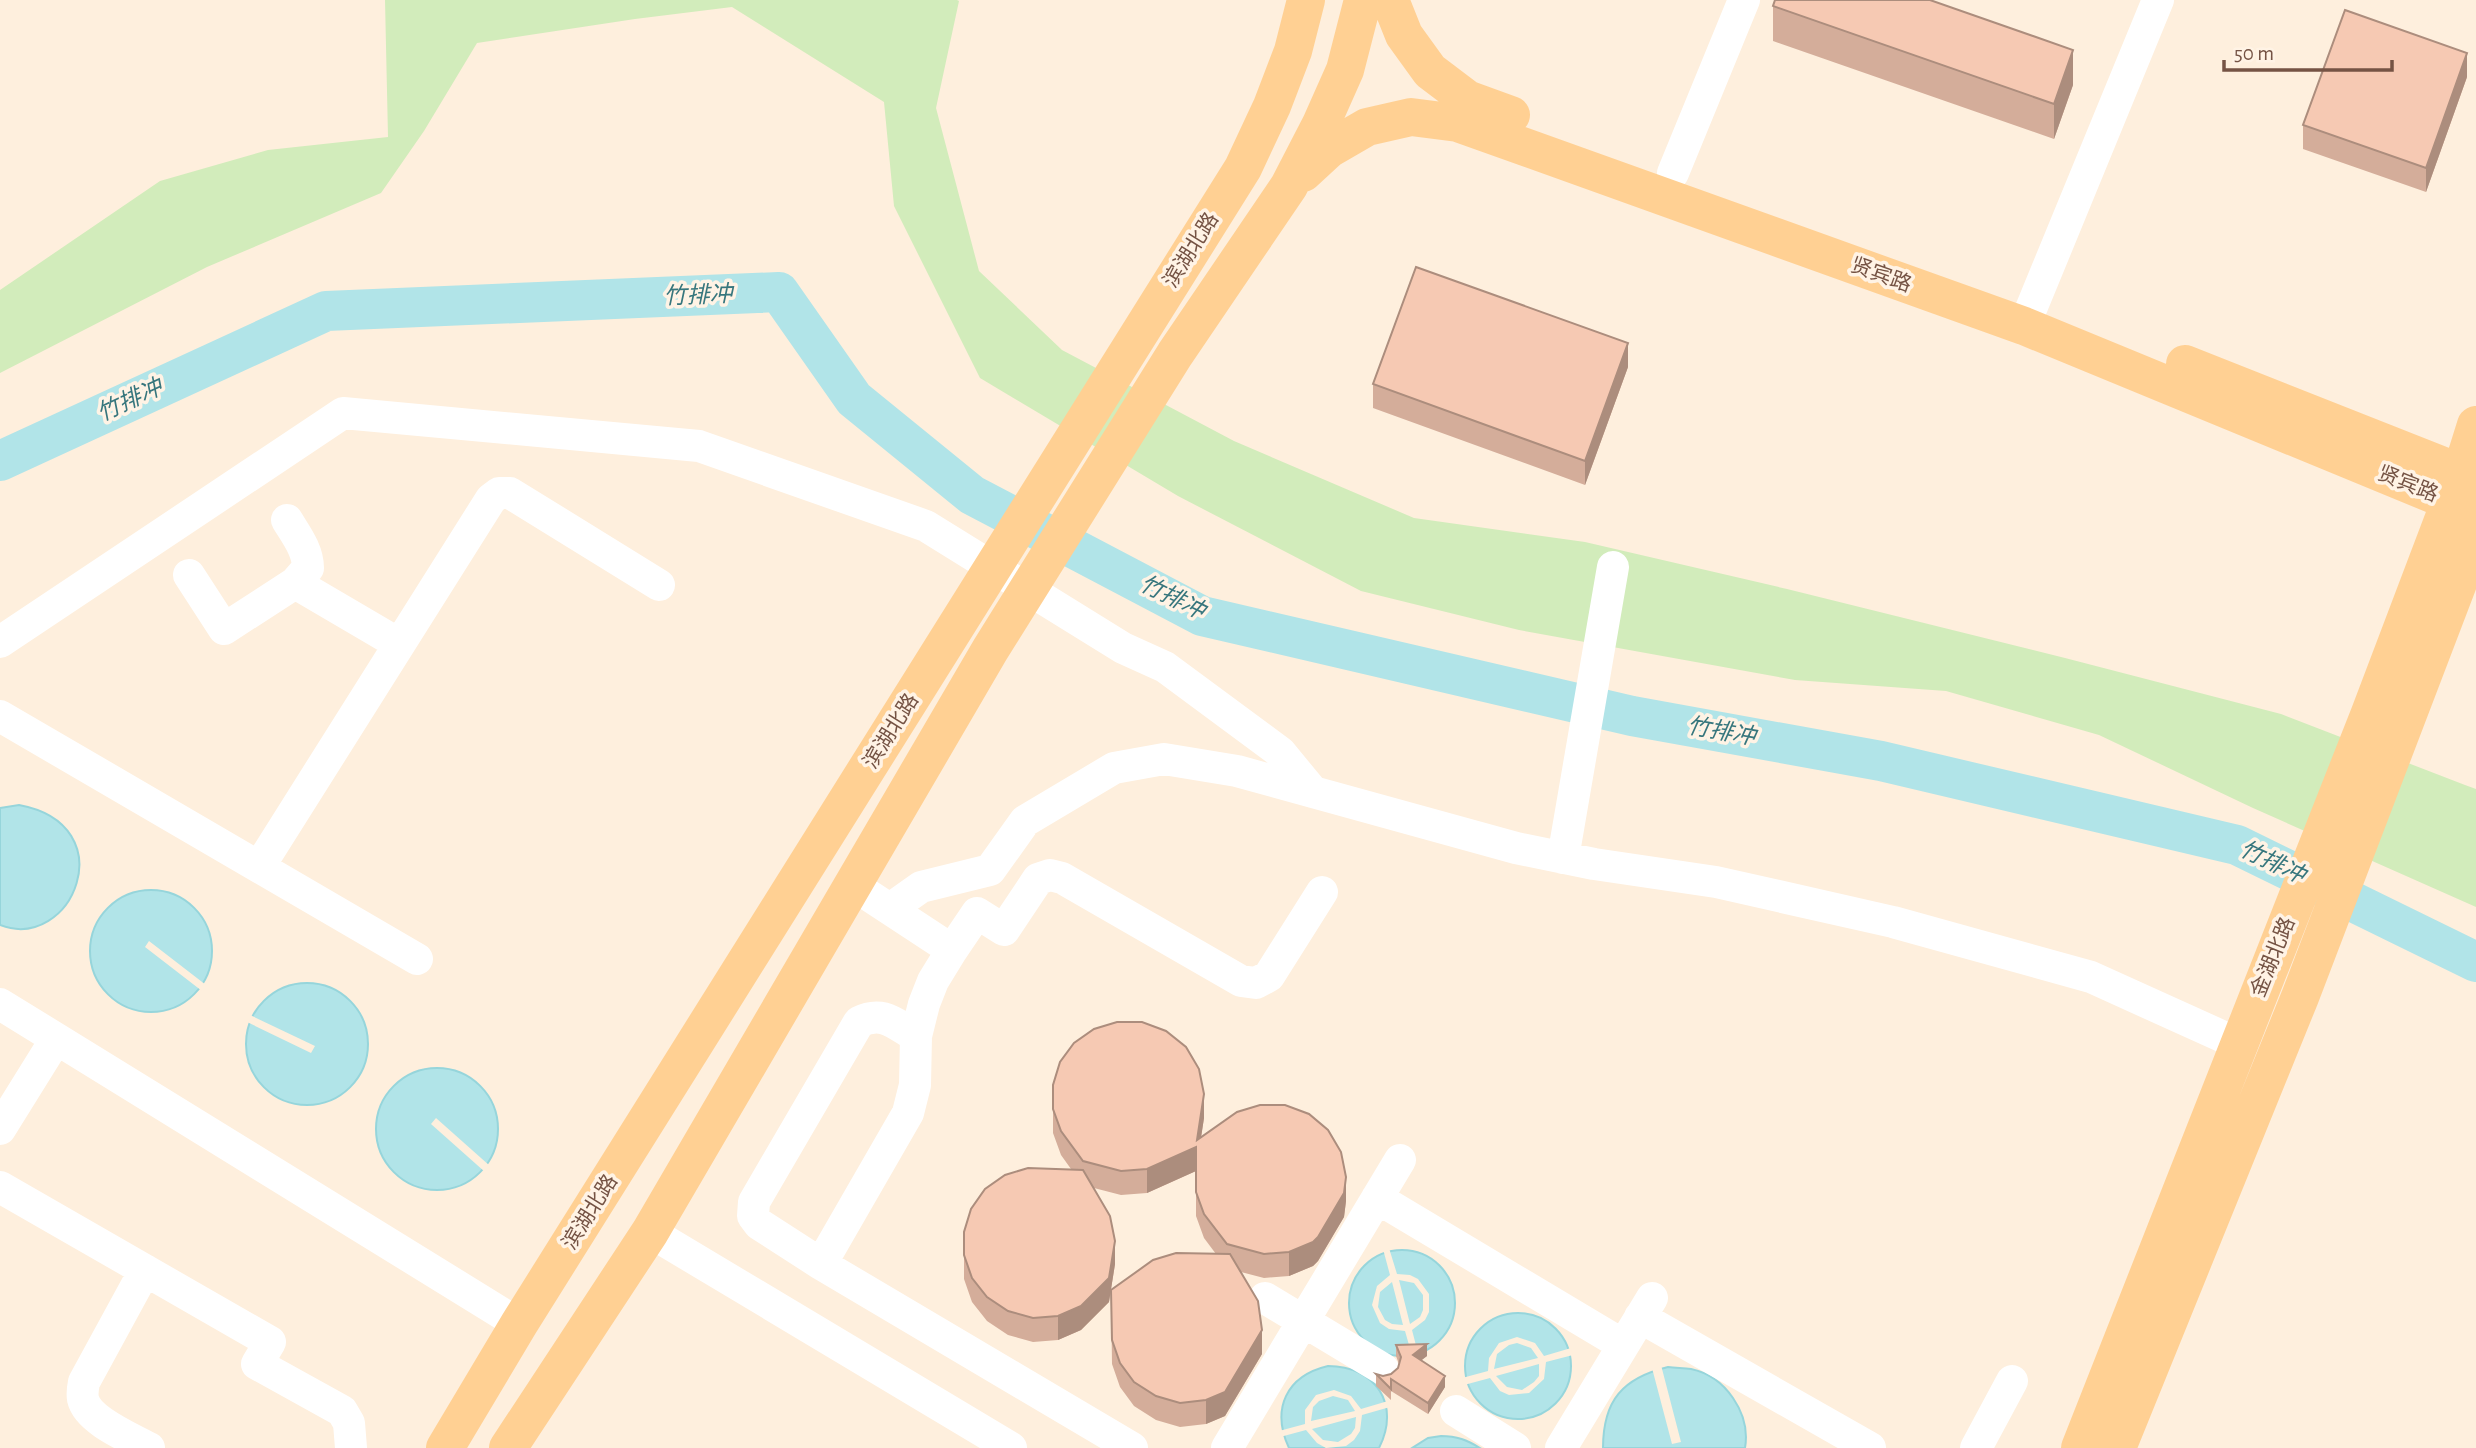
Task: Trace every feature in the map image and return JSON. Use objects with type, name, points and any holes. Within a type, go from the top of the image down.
[{"type":"main road","name":"滨湖北路","points":[[445,1448],[519,1324],[1243,168],[1272,106],[1293,51],[1306,0]]},
{"type":"main road","name":"滨湖北路","points":[[508,1448],[650,1232],[990,650],[1175,354],[1289,186],[1345,70],[1363,0]]},
{"type":"main road","name":"贤宾路","points":[[1390,0],[1405,35],[1430,71],[1467,99],[1673,173],[2466,491]]},
{"type":"main road","name":"贤宾路","points":[[1289,186],[1329,149],[1367,127],[1411,117],[1458,123],[2029,315]]},
{"type":"main road","name":"金湖北路","points":[[2118,1448],[2300,997],[2386,721],[2466,491],[2476,425]]},
{"type":"main road","name":"金湖北路","points":[[2080,1448],[2264,981],[2476,536]]},
{"type":"street","points":[[1673,173],[1744,0]]},
{"type":"street","points":[[2029,315],[2158,0]]},
{"type":"street","points":[[0,642],[343,414],[699,446],[926,526],[1123,648],[1165,667],[1280,752],[1313,792]]},
{"type":"street","points":[[259,867],[491,499],[499,493],[510,493],[659,584]]},
{"type":"street","points":[[189,575],[224,629],[295,583],[309,568],[309,558],[287,520]]},
{"type":"street","points":[[1563,858],[1613,567]]},
{"type":"street","points":[[295,583],[399,644]]},
{"type":"street","points":[[0,716],[416,958]]},
{"type":"street","points":[[890,909],[921,887],[990,870],[1025,821],[1114,768],[1164,759],[1237,771],[1516,848],[1716,882],[1893,922],[2091,977],[2239,1044]]},
{"type":"street","points":[[821,1265],[908,1113],[915,1085],[916,1036],[933,981],[977,913],[1004,930],[1038,879],[1050,875],[1062,878],[1241,981],[1256,983],[1269,976],[1322,892]]},
{"type":"street","points":[[853,885],[951,950]]},
{"type":"street","points":[[0,1004],[519,1324]]},
{"type":"street","points":[[916,1036],[881,1016],[870,1016],[859,1022],[754,1202],[753,1216],[759,1224],[821,1265],[1132,1448]]},
{"type":"street","points":[[0,1129],[56,1039]]},
{"type":"street","points":[[1227,1448],[1400,1160]]},
{"type":"street","points":[[0,1188],[270,1342],[257,1364],[342,1411],[349,1423],[351,1448]]},
{"type":"street","points":[[1377,1198],[1623,1345]]},
{"type":"street","points":[[650,1232],[1011,1448]]},
{"type":"street","points":[[145,1270],[84,1382],[83,1399],[89,1411],[102,1423],[149,1448]]},
{"type":"street","points":[[1265,1298],[1383,1369]]},
{"type":"street","points":[[1562,1448],[1646,1307],[1870,1448]]},
{"type":"street","points":[[1976,1448],[2012,1381]]},
{"type":"street","points":[[1456,1411],[1515,1448]]},
{"type":"green space","points":[[385,0],[957,0],[959,1],[936,108],[979,271],[1062,350],[1234,441],[1414,518],[1585,542],[2065,658],[2281,714],[2476,789],[2476,907],[2253,808],[2099,735],[1946,691],[1795,680],[1519,630],[1361,591],[1178,496],[980,378],[894,206],[884,102],[732,7],[477,43],[424,131],[381,193],[207,267],[0,373],[0,290],[160,181],[268,150],[388,137]]},
{"type":"water","points":[[19,805],[52,817],[71,836],[79,859],[77,883],[66,905],[48,921],[26,929],[0,925],[0,808]]},
{"type":"water","points":[[151,890],[174,895],[194,908],[207,928],[212,951],[207,974],[194,994],[174,1007],[151,1012],[128,1007],[108,994],[95,974],[90,951],[95,928],[108,908],[128,895]]},
{"type":"water","points":[[307,983],[330,988],[350,1001],[363,1021],[368,1044],[363,1067],[350,1087],[330,1100],[307,1105],[284,1100],[264,1087],[251,1067],[246,1044],[251,1021],[264,1001],[284,988]]},
{"type":"water","points":[[437,1068],[460,1073],[480,1086],[493,1106],[498,1129],[493,1152],[480,1172],[460,1185],[437,1190],[414,1185],[394,1172],[381,1152],[376,1129],[381,1106],[394,1086],[414,1073]]},
{"type":"water","points":[[1402,1250],[1422,1254],[1440,1265],[1451,1283],[1455,1303],[1451,1323],[1440,1341],[1422,1352],[1402,1356],[1382,1352],[1364,1341],[1353,1323],[1349,1303],[1353,1283],[1364,1265],[1382,1254]]},
{"type":"water","points":[[1518,1313],[1538,1317],[1556,1328],[1567,1346],[1571,1366],[1567,1386],[1556,1404],[1538,1415],[1518,1419],[1498,1415],[1480,1404],[1469,1386],[1465,1366],[1469,1346],[1480,1328],[1498,1317]]},
{"type":"water","points":[[1328,1366],[1359,1373],[1380,1391],[1387,1417],[1379,1448],[1289,1448],[1282,1420],[1286,1396],[1292,1386],[1302,1378]]},
{"type":"water","points":[[1668,1367],[1703,1373],[1725,1388],[1740,1409],[1746,1435],[1745,1448],[1603,1448],[1607,1417],[1619,1394],[1639,1378]]},
{"type":"water","points":[[1441,1436],[1462,1439],[1480,1448],[1412,1448],[1428,1438]]},
{"type":"pier","points":[[149,941],[206,985],[202,991],[145,947]]},
{"type":"pier","points":[[250,1015],[315,1046],[311,1053],[247,1022]]},
{"type":"pier","points":[[436,1118],[490,1166],[485,1172],[431,1124]]},
{"type":"pier","points":[[1389,1248],[1397,1274],[1418,1279],[1429,1294],[1429,1312],[1425,1320],[1412,1330],[1419,1357],[1413,1359],[1405,1331],[1389,1329],[1380,1323],[1372,1305],[1377,1286],[1390,1275],[1383,1249]],"holes":[[[1399,1280],[1414,1283],[1423,1295],[1420,1317],[1410,1324]],[[1392,1282],[1403,1325],[1385,1320],[1378,1307],[1380,1292]]]},
{"type":"pier","points":[[1517,1337],[1535,1343],[1544,1356],[1571,1348],[1573,1355],[1546,1362],[1544,1379],[1529,1393],[1509,1395],[1500,1391],[1490,1378],[1464,1385],[1462,1378],[1488,1371],[1489,1358],[1499,1343]],"holes":[[[1517,1343],[1531,1348],[1538,1358],[1494,1369],[1497,1354],[1509,1345]],[[1539,1364],[1539,1376],[1522,1390],[1507,1387],[1496,1376]]]},
{"type":"pier","points":[[1661,1365],[1681,1442],[1672,1444],[1652,1368]]},
{"type":"pier","points":[[1334,1390],[1351,1396],[1361,1409],[1388,1401],[1390,1407],[1362,1415],[1360,1431],[1346,1446],[1326,1448],[1317,1443],[1306,1430],[1280,1437],[1279,1431],[1305,1424],[1305,1410],[1316,1395]],"holes":[[[1333,1396],[1348,1400],[1355,1411],[1311,1421],[1313,1407],[1319,1401]],[[1356,1417],[1355,1428],[1351,1434],[1338,1442],[1323,1440],[1312,1429]]]},
{"type":"building","points":[[1775,0],[1930,0],[2073,50],[2054,104],[1773,6]]},
{"type":"building","points":[[2345,10],[2467,53],[2426,168],[2303,125]]},
{"type":"building","points":[[1416,267],[1628,343],[1585,461],[1373,384]]},
{"type":"building","points":[[1117,1022],[1142,1022],[1166,1031],[1186,1047],[1199,1069],[1204,1094],[1197,1140],[1237,1112],[1260,1105],[1285,1105],[1309,1114],[1328,1130],[1341,1152],[1346,1177],[1344,1193],[1313,1242],[1289,1252],[1264,1254],[1227,1244],[1204,1214],[1196,1192],[1196,1147],[1147,1169],[1121,1171],[1083,1161],[1061,1131],[1053,1109],[1053,1085],[1060,1062],[1074,1043],[1094,1029]]},
{"type":"building","points":[[1028,1168],[1083,1170],[1110,1216],[1115,1241],[1109,1278],[1081,1306],[1058,1316],[1033,1318],[1008,1311],[987,1297],[972,1278],[964,1255],[964,1232],[971,1209],[985,1189],[1005,1175]]},
{"type":"building","points":[[1176,1253],[1230,1254],[1258,1301],[1262,1330],[1225,1392],[1206,1400],[1180,1403],[1156,1396],[1134,1382],[1120,1363],[1112,1340],[1111,1290],[1153,1260]]},
{"type":"building","points":[[1427,1344],[1413,1355],[1445,1376],[1428,1403],[1391,1379],[1391,1389],[1376,1374],[1391,1374],[1398,1368],[1401,1357],[1396,1345]]},
{"type":"waterway","name":"竹排冲","points":[[0,461],[326,311],[779,292],[854,399],[972,495],[1202,616],[1632,716],[1881,761],[2237,845],[2476,962]]}]
